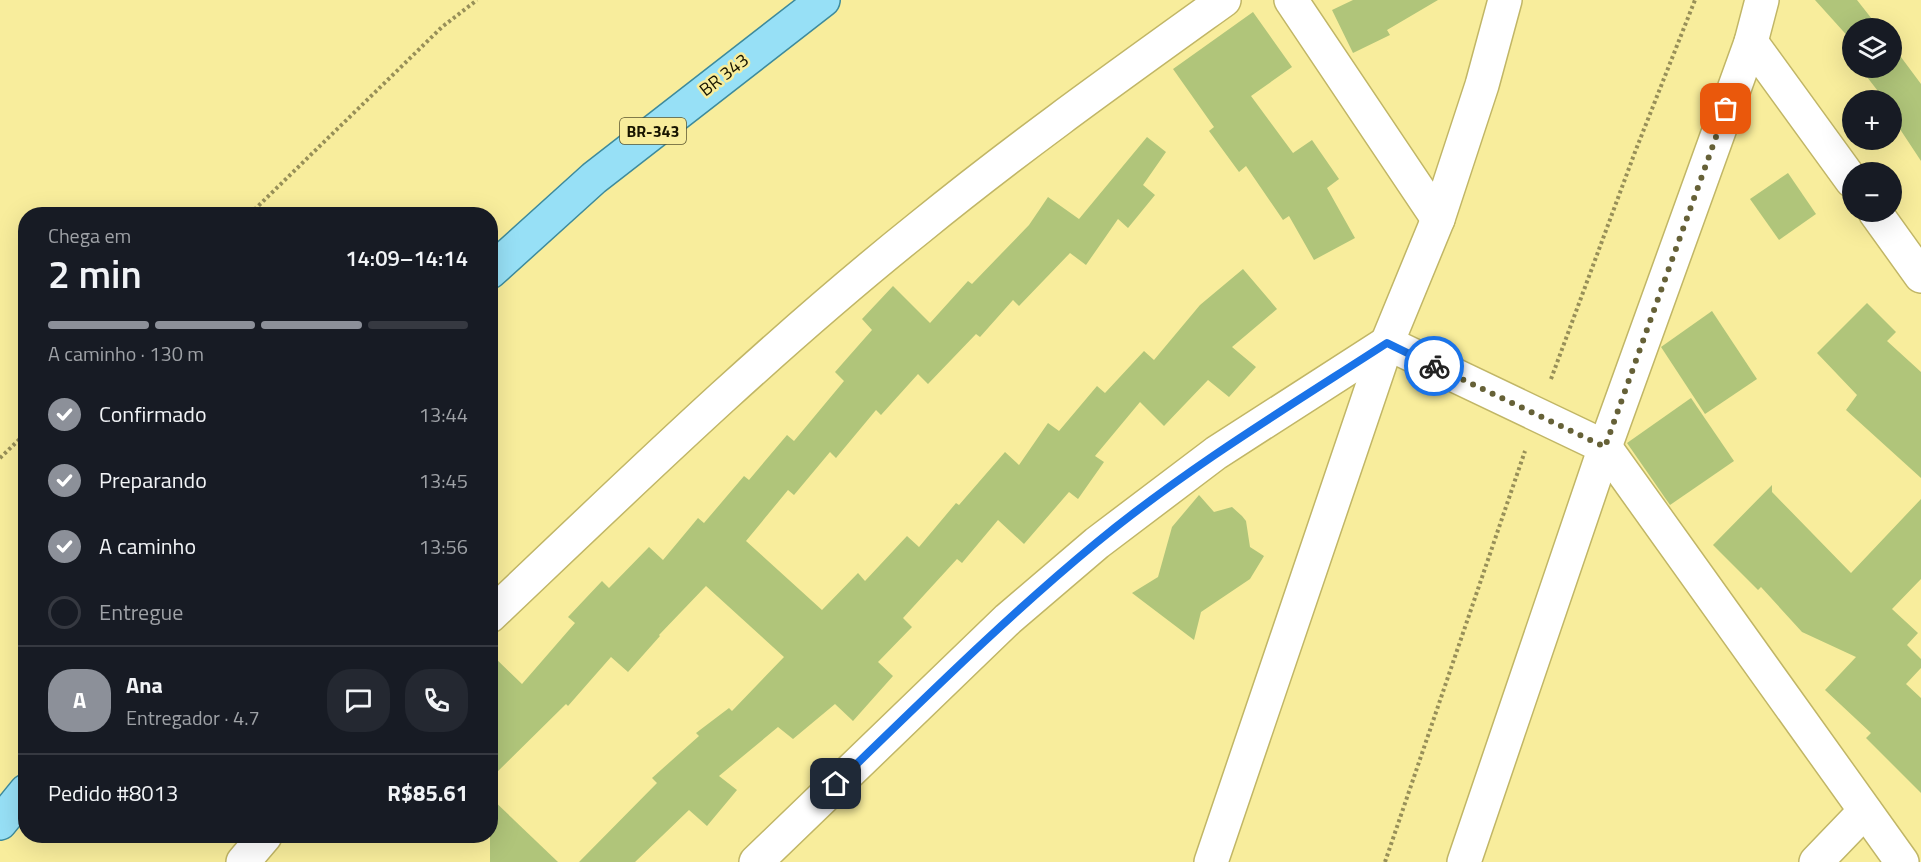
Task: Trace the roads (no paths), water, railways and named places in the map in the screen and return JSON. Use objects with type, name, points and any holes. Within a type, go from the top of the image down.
[{"type":"main road","name":"BR 343","points":[[498,265],[594,178],[823,0]]},
{"type":"main road","points":[[0,824],[18,801]]},
{"type":"street","points":[[498,608],[660,455],[789,338],[919,227],[1224,0]]},
{"type":"street","points":[[1291,0],[1438,219]]},
{"type":"street","points":[[1211,862],[1387,343],[1438,219],[1482,85],[1505,0]]},
{"type":"street","points":[[1464,862],[1605,447],[1751,42],[1762,0]]},
{"type":"street","points":[[1751,42],[1842,167]]},
{"type":"street","points":[[1882,222],[1921,276]]},
{"type":"street","points":[[1387,343],[1605,447],[1902,862]]},
{"type":"street","points":[[756,862],[1008,619],[1097,543],[1216,453],[1387,343]]},
{"type":"street","points":[[1816,862],[1865,811]]},
{"type":"street","points":[[243,862],[259,843]]}]
